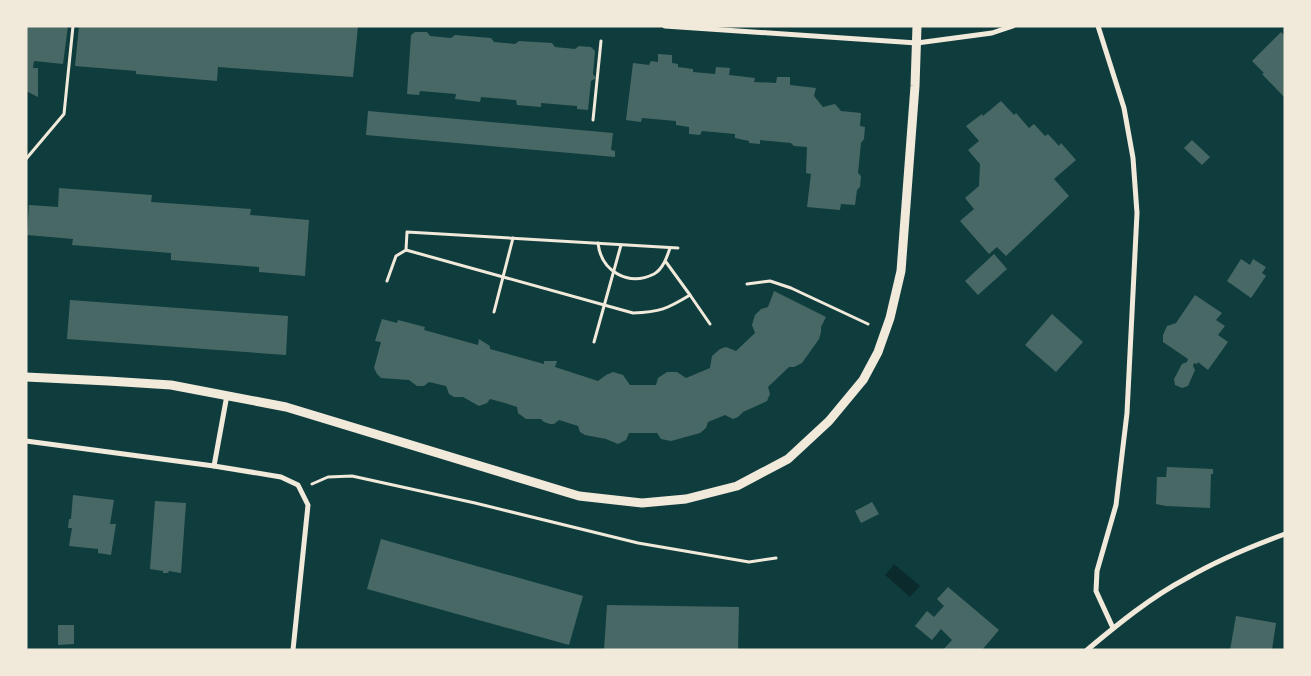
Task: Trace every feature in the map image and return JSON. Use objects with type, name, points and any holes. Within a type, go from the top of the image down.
[{"type":"street","points":[[665,26],[916,44],[992,33],[1013,26]]},
{"type":"street","points":[[26,377],[171,385],[227,394],[303,411],[579,496],[642,503],[686,499],[737,486],[788,459],[829,421],[863,380],[878,352],[890,318],[901,271],[918,26]]},
{"type":"street","points":[[1098,26],[1124,108],[1133,158],[1137,213],[1127,413],[1116,505],[1097,571],[1096,591],[1113,628]]},
{"type":"street","points":[[214,466],[227,394]]},
{"type":"street","points":[[26,441],[214,466],[281,477],[298,485],[308,505],[293,650]]},
{"type":"street","points":[[1087,650],[1113,628],[1186,578],[1254,546],[1285,534]]},
{"type":"path","points":[[26,159],[64,114],[73,26]]},
{"type":"path","points":[[593,120],[600,41]]},
{"type":"path","points":[[406,250],[408,232],[678,248]]},
{"type":"path","points":[[494,312],[513,238]]},
{"type":"path","points":[[598,243],[599,254],[606,265],[618,276],[636,279],[655,274],[666,262],[670,248]]},
{"type":"path","points":[[594,342],[621,245]]},
{"type":"path","points":[[387,281],[396,256],[406,250],[633,313],[654,312],[668,308],[690,295]]},
{"type":"path","points":[[666,262],[710,324]]},
{"type":"path","points":[[747,284],[770,281],[791,288],[868,324]]},
{"type":"path","points":[[300,489],[328,477],[352,476],[475,503],[638,543],[750,562],[776,558]]},
{"type":"water","points":[[894,564],[920,586],[910,597],[885,575]]},
{"type":"building","points":[[26,26],[68,26],[63,64],[34,61],[33,68],[38,68],[38,97],[26,91]]},
{"type":"building","points":[[79,26],[358,26],[353,77],[218,67],[217,81],[136,74],[136,71],[75,66]]},
{"type":"building","points":[[415,32],[427,32],[430,36],[451,38],[455,35],[491,38],[494,42],[515,44],[519,41],[552,43],[555,47],[575,49],[579,46],[591,47],[595,51],[593,74],[596,78],[591,81],[588,110],[577,109],[577,106],[541,103],[541,107],[517,105],[516,100],[481,97],[480,102],[455,99],[456,94],[420,91],[419,95],[407,94],[411,35]]},
{"type":"building","points":[[1281,32],[1285,36],[1285,98],[1252,61]]},
{"type":"building","points":[[658,54],[672,55],[672,63],[678,64],[678,67],[693,69],[693,72],[715,74],[716,67],[730,68],[729,75],[755,78],[754,82],[776,83],[777,77],[790,77],[790,85],[816,88],[814,96],[823,107],[835,104],[841,111],[861,113],[860,126],[865,127],[864,139],[861,143],[858,173],[861,176],[860,187],[857,190],[855,205],[841,204],[840,210],[807,207],[811,174],[806,173],[807,147],[794,146],[791,143],[760,140],[760,144],[749,143],[749,141],[735,138],[735,134],[702,131],[700,135],[689,134],[689,127],[676,125],[676,121],[642,118],[641,122],[626,120],[633,63],[649,65],[651,61],[658,62]]},
{"type":"building","points":[[1001,101],[1014,115],[1016,113],[1029,128],[1034,124],[1045,136],[1048,134],[1059,146],[1061,143],[1076,160],[1054,179],[1069,196],[1006,256],[997,247],[989,254],[960,221],[974,209],[965,198],[979,186],[980,164],[968,150],[979,141],[966,126],[982,114],[983,116]]},
{"type":"building","points":[[368,111],[613,133],[611,150],[615,151],[615,157],[366,135]]},
{"type":"building","points":[[1192,140],[1210,157],[1202,165],[1184,148]]},
{"type":"building","points":[[59,188],[152,195],[151,202],[251,209],[250,215],[309,220],[305,276],[259,272],[259,267],[171,260],[171,253],[72,245],[73,239],[27,235],[29,205],[58,207]]},
{"type":"building","points":[[994,254],[1007,269],[978,295],[965,281]]},
{"type":"building","points":[[1241,259],[1250,265],[1253,259],[1266,267],[1262,273],[1266,276],[1251,298],[1227,281]]},
{"type":"building","points":[[774,291],[826,317],[821,327],[819,339],[802,363],[789,367],[768,387],[770,394],[767,401],[743,412],[733,419],[725,415],[708,422],[706,428],[700,433],[671,441],[661,439],[657,433],[629,433],[626,440],[618,444],[606,439],[585,435],[580,432],[578,426],[559,420],[554,424],[550,424],[541,419],[526,419],[518,413],[517,407],[505,403],[490,399],[487,403],[479,406],[463,397],[454,397],[449,394],[446,386],[429,382],[424,386],[417,386],[409,380],[381,378],[374,368],[381,342],[375,341],[382,319],[397,323],[398,320],[425,327],[424,330],[478,345],[479,339],[490,346],[490,349],[544,364],[544,361],[557,361],[555,367],[598,381],[613,372],[623,375],[630,385],[656,385],[658,378],[667,372],[677,372],[686,378],[710,368],[712,356],[720,349],[726,347],[736,351],[755,333],[752,325],[755,315],[761,309],[768,307]]},
{"type":"building","points":[[1195,295],[1222,313],[1216,320],[1225,326],[1218,335],[1228,342],[1208,370],[1198,362],[1197,364],[1194,363],[1195,370],[1188,386],[1182,388],[1175,385],[1174,379],[1182,364],[1187,362],[1188,359],[1163,342],[1163,335],[1167,326],[1176,323]]},
{"type":"building","points":[[70,300],[288,316],[286,355],[67,339]]},
{"type":"building","points":[[1052,314],[1083,342],[1056,372],[1025,345]]},
{"type":"building","points":[[1167,467],[1213,469],[1213,474],[1211,474],[1210,508],[1156,504],[1157,477],[1166,477]]},
{"type":"building","points":[[73,495],[114,500],[110,524],[116,524],[111,555],[98,553],[98,549],[69,546],[72,528],[68,528],[69,519],[71,519]]},
{"type":"building","points":[[155,501],[186,503],[181,573],[169,571],[168,573],[163,573],[163,571],[150,569]]},
{"type":"building","points":[[872,502],[879,514],[861,523],[855,511]]},
{"type":"building","points":[[381,539],[583,596],[569,645],[367,589]]},
{"type":"building","points":[[948,587],[999,630],[982,650],[943,650],[952,640],[941,629],[932,640],[915,626],[927,611],[934,617],[944,606],[937,599]]},
{"type":"building","points":[[607,605],[739,607],[738,650],[604,650]]},
{"type":"building","points":[[1236,616],[1276,623],[1272,650],[1230,650]]},
{"type":"building","points":[[58,625],[74,625],[74,644],[58,645]]}]
